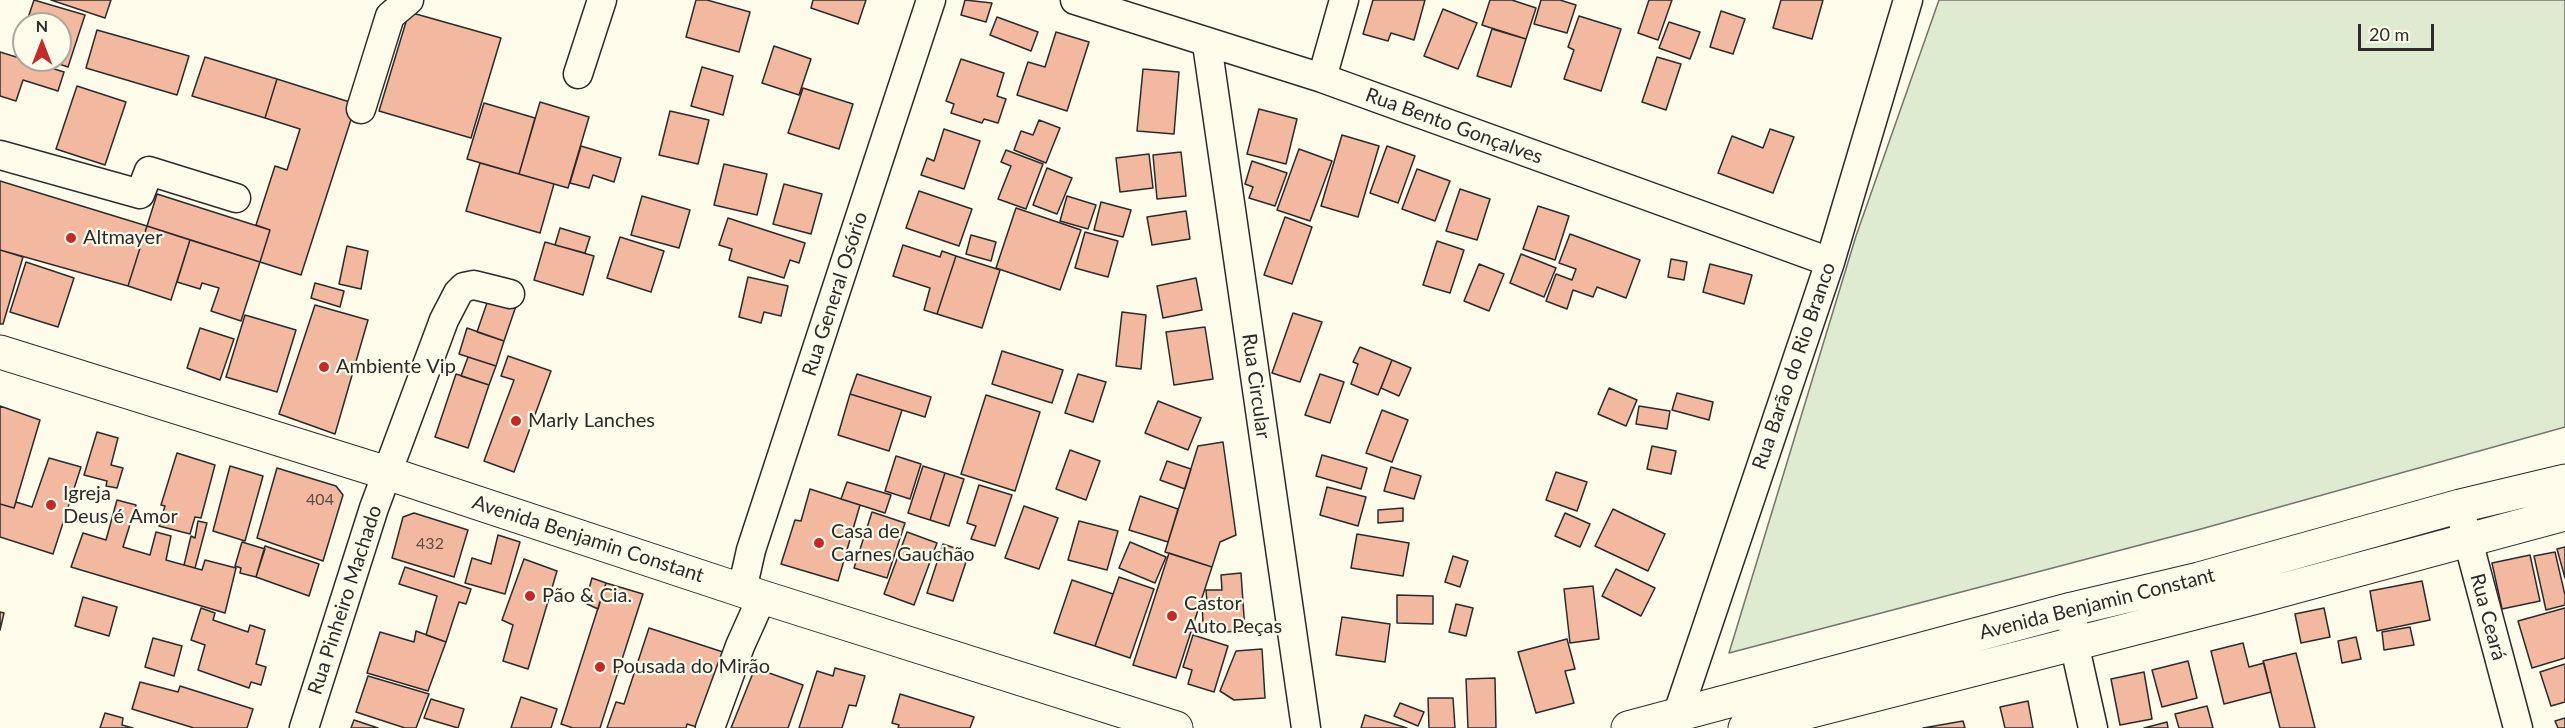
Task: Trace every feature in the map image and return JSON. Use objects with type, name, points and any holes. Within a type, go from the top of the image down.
[{"type":"main road","name":"Avenida Benjamin Constant","points":[[0,352],[387,473],[752,593],[1176,728]]},
{"type":"main road","name":"Avenida Benjamin Constant","points":[[1628,728],[1673,721],[2072,609],[2199,579],[2460,506],[2565,481]]},
{"type":"main road","name":"Avenida Benjamin Constant","points":[[1745,728],[2253,598],[2565,514]]},
{"type":"street","points":[[361,109],[390,16],[409,0]]},
{"type":"street","points":[[578,74],[602,0]]},
{"type":"street","name":"Rua General Osório","points":[[710,728],[740,646],[752,593],[755,539],[931,0]]},
{"type":"street","name":"Rua Bento Gonçalves","points":[[1075,0],[1207,44],[1322,78],[1830,262]]},
{"type":"street","points":[[1322,78],[1344,0]]},
{"type":"street","name":"Rua Barão do Rio Branco","points":[[1673,721],[1830,262],[1908,0]]},
{"type":"street","name":"Rua Circular","points":[[1207,44],[1306,728]]},
{"type":"street","points":[[0,154],[140,194],[149,171],[237,198]]},
{"type":"street","name":"Rua Pinheiro Machado","points":[[304,728],[374,508],[444,320],[458,293],[464,287],[474,285],[510,294]]},
{"type":"street","name":"Rua Ceará","points":[[2460,506],[2466,539],[2518,728]]},
{"type":"street","points":[[2072,609],[2074,643],[2093,728]]},
{"type":"green space","points":[[1939,0],[2565,0],[2565,427],[2201,529],[1729,653],[1856,236]]},
{"type":"building","points":[[34,0],[85,15],[72,55],[72,12],[30,12]]},
{"type":"building","points":[[51,0],[111,0],[105,18]]},
{"type":"building","points":[[696,0],[707,0],[750,12],[739,52],[686,37]]},
{"type":"building","points":[[813,0],[866,0],[858,24],[811,8]]},
{"type":"building","points":[[965,0],[992,3],[986,22],[961,15]]},
{"type":"building","points":[[1373,0],[1425,0],[1414,40],[1391,33],[1388,41],[1363,34]]},
{"type":"building","points":[[1490,0],[1512,0],[1536,8],[1526,39],[1482,25]]},
{"type":"building","points":[[1541,0],[1560,0],[1576,5],[1567,33],[1534,24]]},
{"type":"building","points":[[1649,0],[1672,0],[1658,40],[1638,33]]},
{"type":"building","points":[[1781,0],[1823,0],[1812,39],[1773,28]]},
{"type":"building","points":[[1443,9],[1477,23],[1458,69],[1424,56]]},
{"type":"building","points":[[1721,11],[1745,19],[1733,54],[1710,47]]},
{"type":"building","points":[[409,12],[501,38],[471,138],[379,111]]},
{"type":"building","points":[[1579,16],[1621,29],[1601,91],[1564,79],[1574,50],[1568,47]]},
{"type":"building","points":[[997,17],[1038,32],[1031,51],[990,35]]},
{"type":"building","points":[[1669,22],[1700,32],[1690,59],[1659,48]]},
{"type":"building","points":[[1492,29],[1526,39],[1511,87],[1477,76]]},
{"type":"building","points":[[97,30],[189,56],[177,95],[86,68]]},
{"type":"building","points":[[1056,32],[1089,42],[1067,111],[1017,95],[1028,62],[1045,67]]},
{"type":"building","points":[[774,46],[811,59],[799,95],[762,83]]},
{"type":"building","points":[[0,52],[12,56],[12,72],[64,72],[58,91],[23,80],[16,101],[0,96]]},
{"type":"building","points":[[205,57],[277,79],[265,118],[192,96]]},
{"type":"building","points":[[1657,57],[1681,64],[1666,110],[1642,102]]},
{"type":"building","points":[[961,59],[1004,73],[997,96],[1006,99],[998,123],[984,119],[982,123],[951,113],[954,104],[946,101]]},
{"type":"building","points":[[702,67],[733,76],[723,115],[691,106]]},
{"type":"building","points":[[1143,69],[1179,72],[1174,134],[1137,131]]},
{"type":"building","points":[[277,79],[356,104],[301,275],[260,262],[270,230],[256,225],[275,166],[287,170],[300,129],[265,118]]},
{"type":"building","points":[[77,86],[126,102],[105,165],[56,149]]},
{"type":"building","points":[[803,88],[853,104],[839,149],[788,133]]},
{"type":"building","points":[[540,102],[589,117],[568,188],[519,174]]},
{"type":"building","points":[[484,103],[535,118],[519,174],[467,159]]},
{"type":"building","points":[[1259,109],[1297,119],[1286,164],[1247,154]]},
{"type":"building","points":[[670,111],[709,120],[698,164],[659,155]]},
{"type":"building","points":[[1039,120],[1060,128],[1046,163],[1014,150],[1021,131],[1033,135]]},
{"type":"building","points":[[944,129],[980,141],[964,189],[921,175],[927,158],[934,161]]},
{"type":"building","points":[[1770,129],[1794,137],[1773,193],[1718,173],[1732,136],[1763,148]]},
{"type":"building","points":[[1342,135],[1379,146],[1358,217],[1321,206]]},
{"type":"building","points":[[581,146],[621,158],[614,182],[593,175],[589,188],[570,183]]},
{"type":"building","points":[[1387,146],[1415,156],[1398,203],[1370,193]]},
{"type":"building","points":[[1299,149],[1332,161],[1310,221],[1277,210]]},
{"type":"building","points":[[1006,150],[1043,164],[1026,209],[998,199],[1011,166],[1001,162]]},
{"type":"building","points":[[1181,152],[1186,196],[1157,199],[1153,155]]},
{"type":"building","points":[[1149,154],[1153,188],[1120,192],[1116,158]]},
{"type":"building","points":[[1252,161],[1287,173],[1275,206],[1249,198],[1253,187],[1245,184]]},
{"type":"building","points":[[480,163],[554,184],[540,233],[466,211]]},
{"type":"building","points":[[724,164],[767,174],[757,215],[714,205]]},
{"type":"building","points":[[1047,168],[1072,178],[1057,214],[1033,205]]},
{"type":"building","points":[[1417,169],[1450,181],[1435,221],[1402,209]]},
{"type":"building","name":"Altmayer","points":[[0,181],[147,226],[128,286],[0,250]]},
{"type":"building","points":[[784,184],[822,194],[811,234],[773,224]]},
{"type":"building","points":[[1460,189],[1490,199],[1477,240],[1446,231]]},
{"type":"building","points":[[919,191],[972,209],[959,246],[906,228]]},
{"type":"building","points":[[157,194],[270,230],[260,262],[147,226]]},
{"type":"building","points":[[642,196],[690,210],[679,248],[631,235]]},
{"type":"building","points":[[1067,196],[1096,205],[1088,229],[1060,221]]},
{"type":"building","points":[[1101,202],[1131,210],[1123,237],[1094,230]]},
{"type":"building","points":[[1538,206],[1569,216],[1555,260],[1523,249]]},
{"type":"building","points":[[1016,208],[1081,230],[1060,290],[996,268]]},
{"type":"building","points":[[1186,211],[1190,239],[1152,245],[1147,217]]},
{"type":"building","points":[[1285,217],[1312,227],[1292,284],[1264,275]]},
{"type":"building","points":[[728,218],[805,243],[799,263],[790,260],[784,278],[729,260],[732,249],[719,245]]},
{"type":"building","points":[[147,226],[190,240],[171,300],[128,286]]},
{"type":"building","points":[[560,228],[590,237],[585,253],[555,245]]},
{"type":"building","points":[[1085,232],[1118,241],[1108,277],[1075,268]]},
{"type":"building","points":[[1570,234],[1640,260],[1626,298],[1597,287],[1593,297],[1573,290],[1567,309],[1546,301],[1556,274],[1572,280],[1576,269],[1559,263]]},
{"type":"building","points":[[971,235],[996,242],[991,261],[966,254]]},
{"type":"building","points":[[620,237],[664,251],[651,292],[607,278]]},
{"type":"building","points":[[190,240],[260,262],[241,321],[211,311],[219,288],[202,283],[200,289],[177,282]]},
{"type":"building","points":[[1437,241],[1464,250],[1450,293],[1423,285]]},
{"type":"building","points":[[545,242],[594,256],[583,295],[534,280]]},
{"type":"building","points":[[903,245],[940,257],[942,251],[956,256],[937,314],[924,310],[930,288],[893,276]]},
{"type":"building","points":[[347,246],[368,251],[361,289],[339,284]]},
{"type":"building","points":[[0,250],[23,257],[3,324],[0,324]]},
{"type":"building","points":[[1521,254],[1556,268],[1544,297],[1510,283]]},
{"type":"building","points":[[956,256],[1000,270],[982,328],[937,314]]},
{"type":"building","points":[[1671,259],[1687,262],[1684,280],[1668,277]]},
{"type":"building","points":[[26,262],[74,278],[58,327],[10,312]]},
{"type":"building","points":[[1479,264],[1504,274],[1489,311],[1464,301]]},
{"type":"building","points":[[1710,264],[1752,275],[1744,304],[1703,292]]},
{"type":"building","points":[[748,277],[788,286],[781,316],[764,312],[761,323],[739,317]]},
{"type":"building","points":[[1196,278],[1202,310],[1163,318],[1157,286]]},
{"type":"building","points":[[315,283],[344,291],[340,307],[311,298]]},
{"type":"building","points":[[489,297],[516,306],[504,341],[477,332]]},
{"type":"building","name":"Ambiente Vip","points":[[315,305],[368,320],[335,434],[279,414]]},
{"type":"building","points":[[1122,312],[1146,315],[1141,369],[1116,366]]},
{"type":"building","points":[[1293,313],[1322,322],[1300,382],[1272,373]]},
{"type":"building","points":[[245,315],[296,330],[277,392],[226,377]]},
{"type":"building","points":[[1205,327],[1213,379],[1174,385],[1166,332]]},
{"type":"building","points":[[200,328],[234,339],[220,380],[187,368]]},
{"type":"building","points":[[467,328],[504,341],[496,366],[459,354]]},
{"type":"building","points":[[1360,347],[1392,360],[1378,395],[1351,384],[1358,364],[1353,362]]},
{"type":"building","points":[[1002,351],[1063,370],[1052,403],[992,384]]},
{"type":"building","name":"Marly Lanches","points":[[508,356],[551,371],[514,472],[484,461],[514,380],[501,376]]},
{"type":"building","points":[[468,357],[496,366],[489,385],[461,376]]},
{"type":"building","points":[[1392,360],[1411,368],[1399,396],[1381,388]]},
{"type":"building","points":[[456,374],[489,385],[468,448],[435,437]]},
{"type":"building","points":[[857,374],[931,397],[925,417],[850,394]]},
{"type":"building","points":[[1078,374],[1106,382],[1093,422],[1065,413]]},
{"type":"building","points":[[1320,374],[1344,382],[1330,423],[1305,415]]},
{"type":"building","points":[[1609,388],[1637,400],[1626,426],[1598,414]]},
{"type":"building","points":[[1677,393],[1713,402],[1709,420],[1672,410]]},
{"type":"building","points":[[850,394],[902,410],[889,451],[838,435]]},
{"type":"building","points":[[986,395],[1040,412],[1015,491],[961,474]]},
{"type":"building","points":[[1158,401],[1201,418],[1188,450],[1145,433]]},
{"type":"building","points":[[0,406],[40,420],[14,508],[0,504]]},
{"type":"building","points":[[1639,406],[1670,411],[1667,429],[1636,424]]},
{"type":"building","points":[[1382,410],[1408,420],[1392,462],[1366,453]]},
{"type":"building","points":[[97,432],[118,438],[111,465],[123,468],[117,488],[106,486],[107,481],[84,475]]},
{"type":"building","points":[[1223,442],[1236,535],[1220,542],[1212,567],[1165,552],[1198,446]]},
{"type":"building","points":[[1652,446],[1676,451],[1671,474],[1647,469]]},
{"type":"building","points":[[1070,450],[1100,461],[1086,500],[1056,489]]},
{"type":"building","points":[[177,453],[215,465],[201,518],[195,517],[190,534],[159,526],[165,506],[161,505]]},
{"type":"building","points":[[1322,455],[1367,468],[1361,489],[1316,476]]},
{"type":"building","points":[[896,456],[921,464],[910,499],[885,491]]},
{"type":"building","name":"Igreja Deus é Amor","points":[[49,458],[81,467],[53,554],[0,537],[0,504],[14,508],[16,502],[32,507]]},
{"type":"building","points":[[1167,461],[1191,469],[1185,489],[1160,480]]},
{"type":"building","points":[[230,466],[263,476],[245,541],[213,531]]},
{"type":"building","points":[[923,466],[945,473],[930,520],[908,513]]},
{"type":"building","points":[[1391,467],[1421,476],[1414,499],[1384,491]]},
{"type":"building","points":[[277,468],[336,486],[343,495],[323,561],[257,538]]},
{"type":"building","points":[[1556,472],[1587,482],[1577,511],[1546,500]]},
{"type":"building","points":[[945,473],[964,479],[949,526],[930,520]]},
{"type":"building","points":[[847,482],[891,495],[885,513],[841,499]]},
{"type":"building","points":[[979,485],[1012,495],[995,546],[971,539],[976,526],[967,523]]},
{"type":"building","points":[[1327,487],[1366,497],[1358,526],[1320,515]]},
{"type":"building","name":"Casa de Carnes Gauchão","points":[[810,489],[860,505],[838,581],[781,564],[795,520],[801,521]]},
{"type":"building","points":[[1140,496],[1178,509],[1168,542],[1129,530]]},
{"type":"building","points":[[117,500],[136,505],[123,547],[150,555],[156,532],[171,536],[166,560],[202,570],[205,560],[236,568],[225,613],[71,567],[83,533],[106,540]]},
{"type":"building","points":[[1024,506],[1058,518],[1039,569],[1005,558]]},
{"type":"building","points":[[1403,508],[1403,521],[1378,523],[1378,510]]},
{"type":"building","points":[[1613,509],[1665,534],[1648,571],[1595,546]]},
{"type":"building","points":[[872,512],[905,523],[887,578],[854,568]]},
{"type":"building","points":[[414,513],[468,530],[454,577],[392,558],[403,517]]},
{"type":"building","points":[[1565,513],[1590,524],[1580,547],[1555,536]]},
{"type":"building","points":[[198,521],[207,523],[195,568],[184,565],[191,536],[195,538]]},
{"type":"building","points":[[1079,521],[1118,531],[1107,570],[1068,560]]},
{"type":"building","points":[[907,532],[937,543],[914,605],[884,594]]},
{"type":"building","points":[[1357,534],[1409,543],[1403,576],[1351,568]]},
{"type":"building","points":[[498,535],[520,542],[505,594],[465,583],[472,558],[491,564]]},
{"type":"building","points":[[242,542],[265,549],[256,577],[240,573],[241,568],[235,566]]},
{"type":"building","points":[[1130,542],[1166,557],[1155,583],[1119,568]]},
{"type":"building","points":[[943,544],[969,553],[953,601],[927,593]]},
{"type":"building","points":[[265,546],[319,564],[309,596],[256,577]]},
{"type":"building","points":[[2565,547],[2565,578],[2557,549]]},
{"type":"building","points":[[2555,552],[2565,595],[2565,605],[2546,610],[2534,556]]},
{"type":"building","name":"Castor Auto Peças","points":[[1169,553],[1212,567],[1176,678],[1133,665]]},
{"type":"building","points":[[2530,555],[2540,601],[2502,609],[2492,563]]},
{"type":"building","points":[[1453,556],[1468,561],[1460,587],[1445,582]]},
{"type":"building","name":"Pão & Cia.","points":[[524,559],[557,571],[528,669],[503,661],[513,625],[502,620]]},
{"type":"building","points":[[405,567],[471,589],[466,604],[459,602],[446,642],[426,635],[437,596],[399,584]]},
{"type":"building","points":[[1616,569],[1655,588],[1641,616],[1602,596]]},
{"type":"building","points":[[1241,573],[1245,631],[1223,632],[1222,622],[1203,623],[1202,603],[1207,603],[1206,590],[1222,590],[1221,575]]},
{"type":"building","points":[[1119,577],[1154,589],[1130,658],[1095,646]]},
{"type":"building","points":[[592,578],[606,583],[598,609],[585,603]]},
{"type":"building","points":[[1072,580],[1113,594],[1095,646],[1054,633]]},
{"type":"building","points":[[2422,581],[2430,620],[2377,631],[2370,591]]},
{"type":"building","name":"Pousada do Mirão","points":[[606,583],[643,594],[600,728],[573,728],[561,724]]},
{"type":"building","points":[[1593,586],[1599,639],[1570,643],[1564,589]]},
{"type":"building","points":[[1397,595],[1433,596],[1433,624],[1397,623]]},
{"type":"building","points":[[83,597],[117,607],[109,636],[75,626]]},
{"type":"building","points":[[1456,604],[1473,608],[1466,636],[1449,632]]},
{"type":"building","points":[[201,608],[215,613],[213,620],[248,632],[250,625],[265,630],[256,664],[266,667],[261,685],[251,682],[249,688],[198,670],[205,645],[191,640]]},
{"type":"building","points":[[2324,608],[2330,637],[2301,643],[2295,614]]},
{"type":"building","points":[[2565,608],[2565,658],[2532,668],[2518,621]]},
{"type":"building","points":[[0,612],[4,613],[0,630]]},
{"type":"building","points":[[1342,617],[1390,624],[1385,662],[1336,655]]},
{"type":"building","points":[[2410,627],[2414,645],[2384,650],[2382,632]]},
{"type":"building","points":[[649,628],[723,652],[700,728],[687,724],[686,728],[607,728],[616,702],[624,704]]},
{"type":"building","points":[[416,631],[446,642],[428,691],[367,673],[380,632],[414,642]]},
{"type":"building","points":[[1193,635],[1228,646],[1214,692],[1188,684],[1192,670],[1183,667]]},
{"type":"building","points":[[2356,637],[2361,659],[2342,663],[2338,641]]},
{"type":"building","points":[[153,638],[182,646],[174,676],[145,667]]},
{"type":"building","points":[[1567,639],[1575,669],[1565,671],[1574,703],[1536,713],[1518,652]]},
{"type":"building","points":[[2243,643],[2249,667],[2264,663],[2271,692],[2224,704],[2211,651]]},
{"type":"building","points":[[1262,649],[1265,698],[1234,700],[1220,691],[1236,651]]},
{"type":"building","points":[[2296,653],[2315,728],[2280,728],[2263,661]]},
{"type":"building","points":[[2188,661],[2197,698],[2162,707],[2152,670]]},
{"type":"building","points":[[2565,664],[2565,702],[2551,706],[2540,672]]},
{"type":"building","points":[[755,668],[803,685],[788,728],[731,728]]},
{"type":"building","points":[[835,668],[865,676],[856,706],[849,705],[842,728],[799,728],[817,671],[833,676]]},
{"type":"building","points":[[2144,672],[2152,719],[2120,725],[2111,679]]},
{"type":"building","points":[[368,676],[429,694],[416,728],[405,728],[356,712]]},
{"type":"building","points":[[1495,678],[1496,728],[1468,728],[1466,679]]},
{"type":"building","points":[[140,682],[178,692],[180,686],[253,709],[247,728],[194,728],[132,709]]},
{"type":"building","points":[[900,694],[974,717],[970,728],[898,728],[899,725],[892,723]]},
{"type":"building","points":[[521,697],[557,709],[551,728],[511,728]]},
{"type":"building","points":[[1428,698],[1453,698],[1455,728],[1429,728]]},
{"type":"building","points":[[431,699],[464,709],[458,728],[424,718]]},
{"type":"building","points":[[2028,701],[2033,728],[2005,728],[2000,707]]},
{"type":"building","points":[[1400,703],[1424,712],[1418,726],[1394,716]]},
{"type":"building","points":[[2207,706],[2213,728],[2179,728],[2175,714]]},
{"type":"building","points":[[105,713],[123,718],[122,725],[133,728],[100,728]]},
{"type":"building","points":[[1365,715],[1407,728],[1361,728]]},
{"type":"building","points":[[2565,718],[2565,728],[2558,728],[2555,721]]},
{"type":"building","points":[[354,720],[378,728],[351,728]]},
{"type":"building","points":[[1963,721],[1965,728],[1923,728]]},
{"type":"building","points":[[2167,722],[2168,728],[2144,728]]},
{"type":"place","name":"Altmayer","points":[[71,238]]},
{"type":"place","name":"Ambiente Vip","points":[[324,367]]},
{"type":"place","name":"Marly Lanches","points":[[516,421]]},
{"type":"place","name":"Igreja Deus é Amor","points":[[51,505]]},
{"type":"place","name":"Casa de Carnes Gauchão","points":[[819,543]]},
{"type":"place","name":"Pão & Cia.","points":[[530,596]]},
{"type":"place","name":"Castor Auto Peças","points":[[1172,616]]},
{"type":"place","name":"Pousada do Mirão","points":[[600,667]]}]
